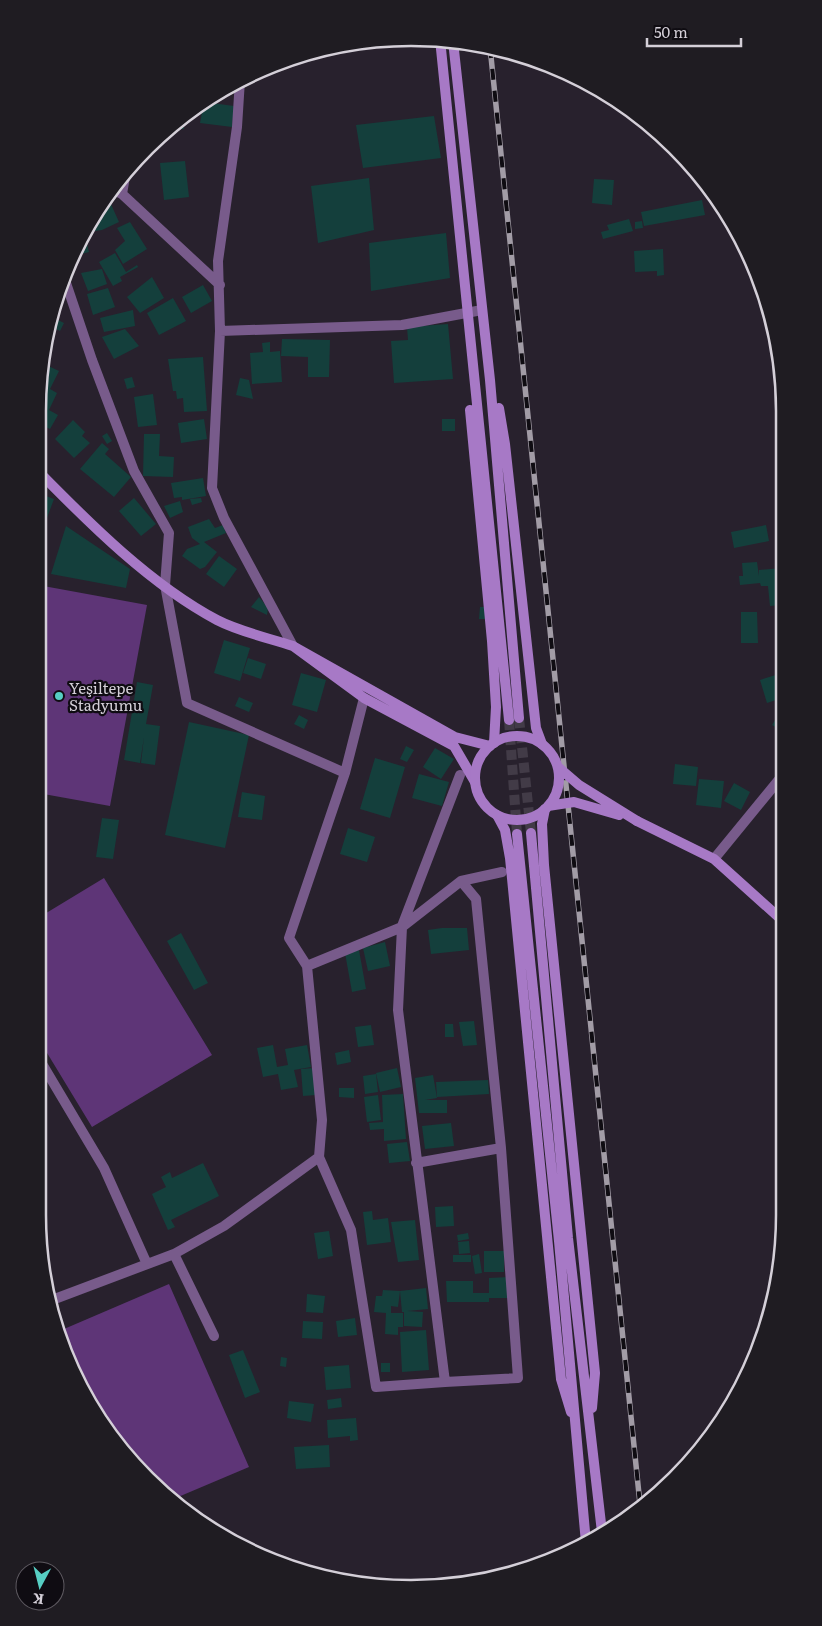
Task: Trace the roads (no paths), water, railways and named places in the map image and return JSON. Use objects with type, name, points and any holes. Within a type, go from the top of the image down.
[{"type":"main road","points":[[441,47],[508,720]]},
{"type":"main road","points":[[455,49],[511,606],[519,718]]},
{"type":"main road","points":[[482,310],[505,444],[529,672],[536,728],[542,744]]},
{"type":"main road","points":[[466,312],[467,368],[477,500],[492,640],[496,707],[492,744]]},
{"type":"main road","points":[[46,479],[96,530],[165,585],[218,621],[293,646],[454,746],[475,782],[479,795],[486,806],[497,815],[510,819],[524,819],[537,815],[546,808],[556,794],[559,781],[558,767],[552,754],[542,744],[530,738],[516,736],[502,739],[492,744],[478,762],[475,782]]},
{"type":"main road","points":[[293,646],[364,698],[392,707],[455,737],[492,744]]},
{"type":"main road","points":[[558,767],[580,784],[637,821],[714,859],[776,915]]},
{"type":"main road","points":[[546,808],[574,802],[594,806],[637,821]]},
{"type":"main road","points":[[546,808],[542,824],[544,866],[595,1373],[590,1429]]},
{"type":"main road","points":[[497,815],[505,830],[510,858],[561,1379],[577,1432]]},
{"type":"main road","points":[[531,833],[568,1238],[601,1526]]},
{"type":"main road","points":[[516,834],[545,1101],[585,1535]]},
{"type":"street","points":[[239,90],[237,127],[218,261],[220,331],[212,488],[224,518],[293,646]]},
{"type":"street","points":[[122,194],[123,188]]},
{"type":"street","points":[[119,193],[220,285]]},
{"type":"street","points":[[208,273],[218,261]]},
{"type":"street","points":[[68,289],[92,360],[134,471],[169,533],[165,585],[187,702],[345,773]]},
{"type":"street","points":[[220,331],[402,325],[482,310]]},
{"type":"street","points":[[364,698],[345,773],[288,938],[307,966],[322,1120],[319,1157],[351,1230],[376,1387],[518,1378],[501,1148],[476,899],[462,881]]},
{"type":"street","points":[[445,1382],[398,1010],[402,927],[460,774]]},
{"type":"street","points":[[714,859],[776,783]]},
{"type":"street","points":[[307,966],[402,927],[462,881],[502,872]]},
{"type":"street","points":[[46,1070],[104,1168],[147,1264]]},
{"type":"street","points":[[416,1163],[501,1148]]},
{"type":"street","points":[[56,1298],[174,1254],[224,1226],[319,1157]]},
{"type":"street","points":[[174,1254],[214,1336]]},
{"type":"tunnel","points":[[519,718],[531,833]]},
{"type":"tunnel","points":[[509,720],[517,834]]},
{"type":"railway","points":[[491,55],[639,1499]]},
{"type":"place","name":"Yeşiltepe Stadyumu","points":[[59,696]]}]
